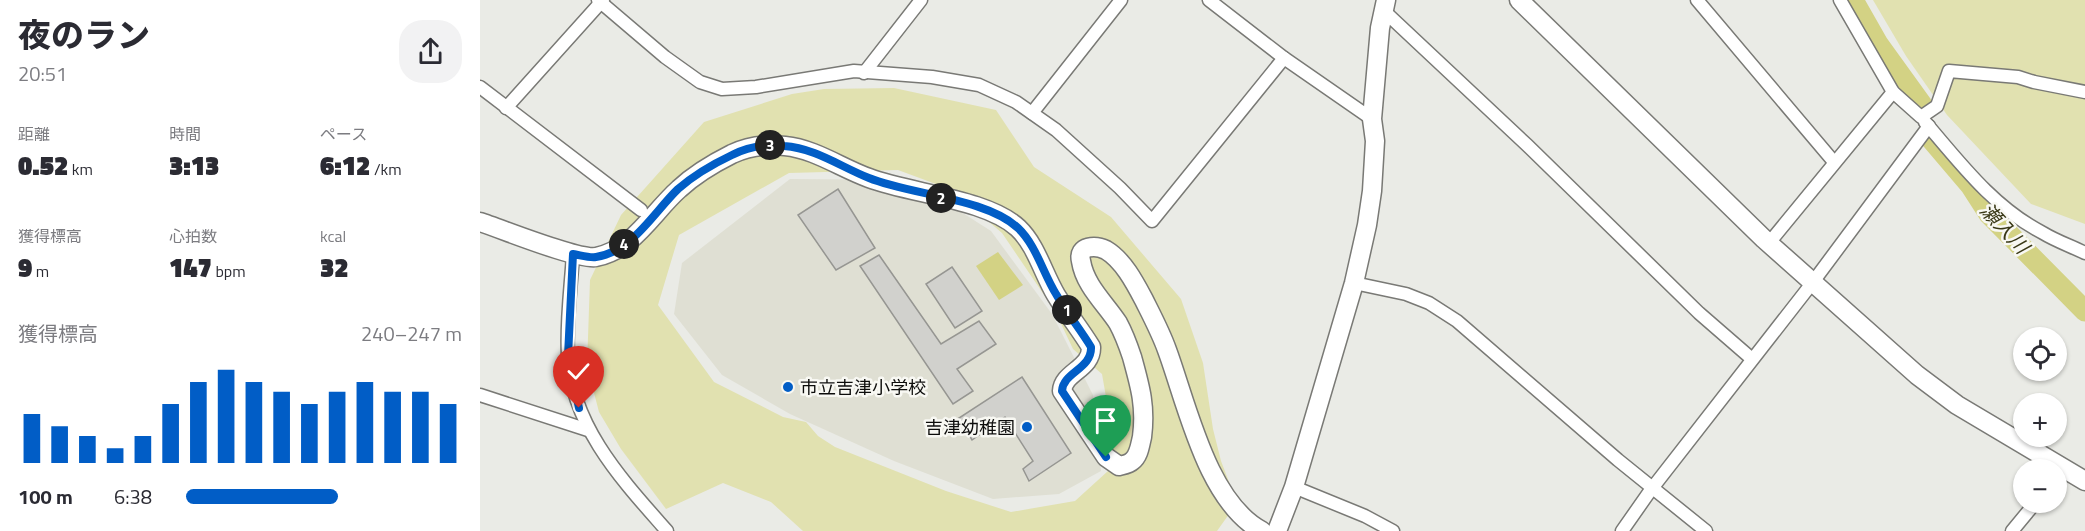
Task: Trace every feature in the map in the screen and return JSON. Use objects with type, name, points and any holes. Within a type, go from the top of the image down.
[{"type":"street","points":[[864,73],[921,0]]},
{"type":"street","points":[[1032,113],[1121,0]]},
{"type":"street","points":[[1209,0],[1284,58],[1372,118]]},
{"type":"street","points":[[1519,0],[1769,243],[1917,375],[1949,399],[2040,459]]},
{"type":"street","points":[[1697,0],[1834,162]]},
{"type":"street","points":[[1840,0],[1893,92],[1925,121],[1966,172],[2002,206],[2041,233],[2085,253]]},
{"type":"street","points":[[506,108],[601,1],[666,57],[700,82],[722,89],[756,87],[854,71],[932,77],[979,85],[1016,102],[1064,137],[1152,220],[1284,58]]},
{"type":"street","points":[[1277,531],[1294,487],[1354,283],[1367,225],[1375,141],[1372,118],[1384,5]]},
{"type":"street","points":[[1384,5],[1699,313],[1752,359]]},
{"type":"street","points":[[1622,531],[1812,282],[1937,106],[1949,71],[2018,77],[2085,92]]},
{"type":"street","points":[[480,87],[641,210]]},
{"type":"street","points":[[1769,243],[1893,92]]},
{"type":"street","points":[[480,222],[573,254],[595,257],[616,250],[637,233],[679,189],[700,173],[733,154],[756,145],[786,146],[827,158],[867,178],[990,210],[1005,217],[1020,230],[1031,245],[1056,294],[1091,347],[1089,361],[1064,383],[1062,391],[1106,457],[1119,466],[1132,461],[1140,450],[1144,417],[1143,394],[1128,345],[1118,323],[1090,284],[1081,261],[1081,254],[1085,249],[1090,246],[1100,247],[1110,252],[1128,272],[1139,291],[1166,347],[1198,442],[1218,485],[1245,519],[1262,531]]},
{"type":"street","points":[[573,254],[568,356],[574,390],[588,430],[626,484],[667,531]]},
{"type":"street","points":[[1354,283],[1406,294],[1429,303],[1457,321],[1652,489],[1706,531]]},
{"type":"street","points":[[480,395],[588,430]]},
{"type":"street","points":[[2067,475],[2085,481]]},
{"type":"street","points":[[1294,487],[1365,516],[1393,531]]},
{"type":"street","points":[[2012,531],[2027,513]]},
{"type":"shaded area","points":[[790,179],[911,180],[991,231],[1052,314],[1093,395],[1101,471],[1059,494],[993,499],[894,461],[790,414],[722,375],[674,314],[682,263]]},
{"type":"shaded area","points":[[998,252],[1023,285],[999,300],[976,266]]},
{"type":"green space","points":[[1873,0],[2085,0],[2085,224],[2031,204],[1947,115],[1906,56]]},
{"type":"green space","points":[[894,88],[996,110],[1034,167],[1111,217],[1181,299],[1203,363],[1213,429],[1221,461],[1237,503],[1217,531],[803,531],[771,502],[723,483],[666,509],[621,449],[599,412],[587,366],[590,280],[621,215],[704,122],[792,94],[824,89]],"holes":[[[898,170],[952,190],[1002,233],[1055,311],[1073,349],[1102,374],[1106,397],[1101,411],[1100,434],[1108,471],[1075,501],[1011,512],[946,491],[835,447],[818,436],[806,422],[783,417],[714,382],[658,305],[679,235],[789,173]]]},
{"type":"building","points":[[838,189],[875,248],[836,270],[798,215]]},
{"type":"building","points":[[879,255],[941,344],[979,321],[996,344],[957,369],[973,391],[953,404],[860,266]]},
{"type":"building","points":[[952,267],[982,311],[955,328],[926,284]]},
{"type":"building","points":[[1022,377],[1071,453],[1029,481],[1023,469],[1033,461],[1005,417],[972,440],[959,418]]},
{"type":"waterway","name":"瀬入川","points":[[1853,0],[1878,44],[1922,105]]},
{"type":"waterway","name":"瀬入川","points":[[1931,139],[1971,186],[1989,214],[2085,311]]},
{"type":"place","name":"市立吉津小学校","points":[[788,387]]},
{"type":"place","name":"吉津幼稚園","points":[[1027,427]]},
{"type":"route","points":[[579,408],[568,356],[573,254],[595,257],[616,250],[637,233],[679,189],[700,173],[733,154],[756,145],[786,146],[827,158],[867,178],[990,210],[1005,217],[1020,230],[1031,245],[1056,294],[1091,347],[1089,361],[1064,383],[1062,391],[1106,457]]}]
